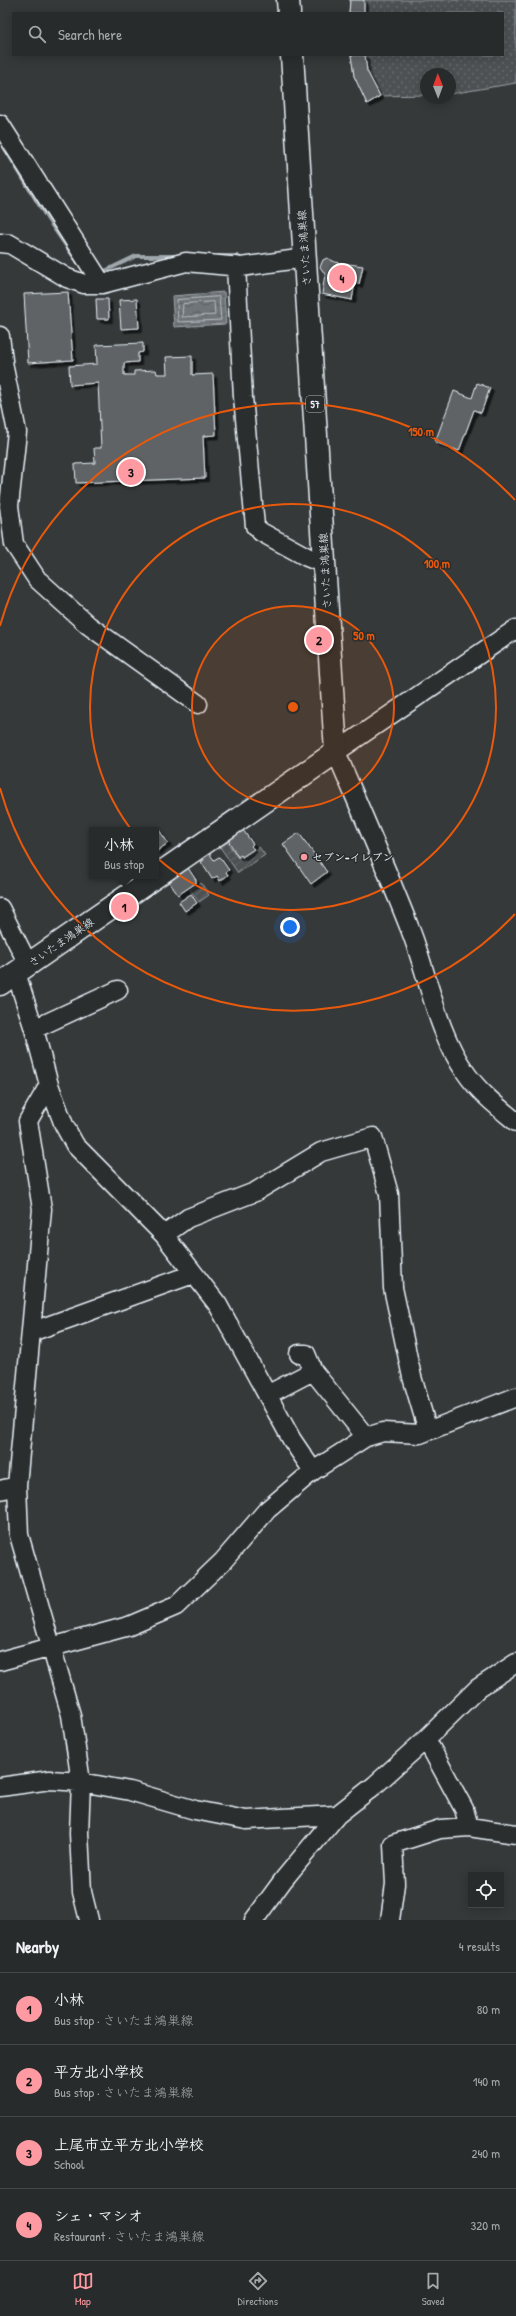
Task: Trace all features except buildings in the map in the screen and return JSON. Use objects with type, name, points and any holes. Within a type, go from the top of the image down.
[{"type":"main road","points":[[288,0],[289,12]]},
{"type":"main road","name":"さいたま鴻巣線","points":[[159,874],[336,752],[292,56]]},
{"type":"main road","name":"さいたま鴻巣線","points":[[15,973],[152,879]]},
{"type":"street","points":[[0,124],[102,284]]},
{"type":"street","points":[[1,246],[10,244],[67,278],[84,284],[102,284],[186,262],[236,266],[305,258]]},
{"type":"street","points":[[236,266],[243,397],[256,526],[262,532],[307,557],[324,564]]},
{"type":"street","points":[[0,336],[4,368],[17,432],[8,506],[7,546],[37,579],[88,625],[198,704]]},
{"type":"street","points":[[516,629],[336,752],[403,910],[444,1031],[455,1055],[467,1074],[496,1106],[516,1122]]},
{"type":"street","points":[[0,908],[15,973],[34,1029],[49,1085],[64,1125],[75,1145],[164,1235],[218,1305],[292,1440],[313,1471]]},
{"type":"street","points":[[34,1029],[118,990]]},
{"type":"street","points":[[49,1085],[28,1121],[42,1209],[31,1332],[9,1488],[19,1535],[71,1715],[81,1782],[79,1833],[82,1892],[89,1920]]},
{"type":"street","points":[[164,1235],[188,1218],[266,1187],[306,1159],[321,1152],[373,1137],[389,1194],[393,1288],[412,1377],[428,1431]]},
{"type":"street","points":[[31,1332],[194,1274]]},
{"type":"street","points":[[299,1354],[306,1354],[313,1371],[366,1437]]},
{"type":"street","points":[[267,1395],[313,1371]]},
{"type":"street","points":[[0,1661],[129,1626],[176,1606],[223,1561],[267,1510],[313,1471],[366,1437],[383,1432],[420,1434],[516,1397]]},
{"type":"street","points":[[254,1920],[284,1879],[337,1815],[375,1785],[426,1739],[478,1688],[516,1663]]},
{"type":"street","points":[[426,1739],[464,1810],[469,1826]]},
{"type":"street","points":[[0,1787],[50,1780],[81,1782],[130,1790],[195,1810],[246,1820],[337,1815]]},
{"type":"street","points":[[390,1920],[395,1884],[393,1844],[440,1829],[469,1826],[516,1834]]},
{"type":"shaded area","points":[[350,0],[516,0],[516,83],[456,93],[456,68],[420,68],[420,95],[380,96],[367,104],[354,76],[351,56],[504,56],[504,12],[349,12]]},
{"type":"shaded area","points":[[227,842],[238,858],[242,858],[259,847],[265,855],[238,873],[220,847]]},
{"type":"shaded area","points":[[201,883],[209,895],[199,902],[190,890]]},
{"type":"water","points":[[224,292],[226,324],[174,327],[172,296]]},
{"type":"waterway","points":[[4,147],[47,218],[78,263],[83,264]]},
{"type":"waterway","points":[[99,269],[105,271],[136,256],[179,256]]},
{"type":"waterway","points":[[218,256],[237,256],[244,260]]},
{"type":"place","name":"シェ・マシオ","points":[[342,278]]},
{"type":"place","name":"上尾市立平方北小学校","points":[[131,472]]},
{"type":"place","name":"平方北小学校","points":[[319,640]]},
{"type":"place","name":"セブン-イレブン","points":[[304,857]]},
{"type":"place","name":"小林","points":[[124,907]]}]
